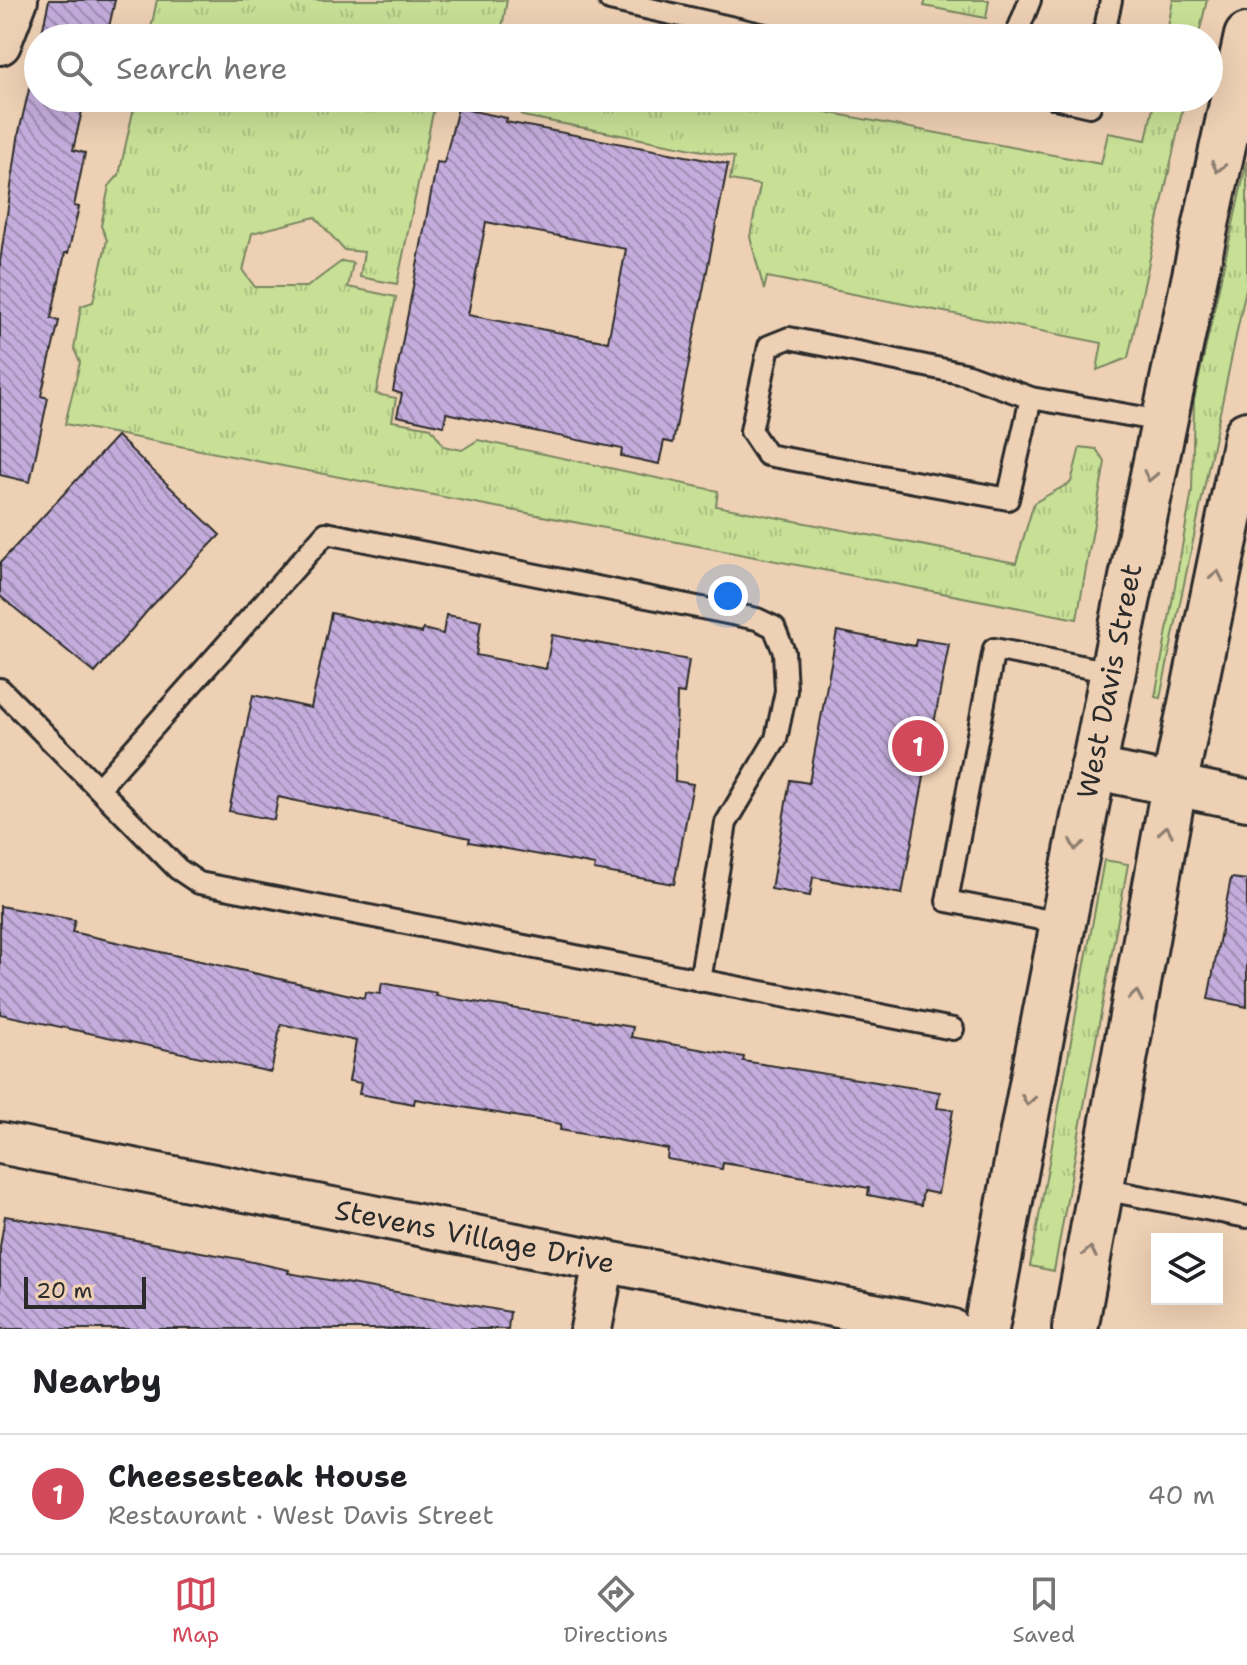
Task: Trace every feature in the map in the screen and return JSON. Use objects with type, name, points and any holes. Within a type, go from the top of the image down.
[{"type":"main road","name":"West Davis Street","points":[[986,1329],[1091,768],[1162,421],[1247,36]]},
{"type":"main road","points":[[1075,1329],[1174,786],[1246,439]]},
{"type":"street","points":[[0,44],[17,0]]},
{"type":"street","points":[[1091,768],[1247,800]]},
{"type":"street","name":"Stevens Village Drive","points":[[0,1143],[950,1329]]},
{"type":"street","points":[[591,1329],[604,1261]]},
{"type":"lane","points":[[610,0],[716,24]]},
{"type":"lane","points":[[1021,24],[1030,0]]},
{"type":"lane","points":[[1106,24],[1111,0]]},
{"type":"lane","points":[[1031,398],[1008,499],[767,455],[751,431],[769,346],[789,338],[965,374],[1031,398],[1162,421]]},
{"type":"lane","points":[[99,788],[326,533],[757,619],[774,627],[784,652],[786,691],[776,739],[726,823],[700,981]]},
{"type":"lane","points":[[1061,923],[947,901],[994,649],[1111,672]]},
{"type":"lane","points":[[0,689],[178,869],[199,883],[953,1029]]},
{"type":"lane","points":[[1102,1189],[1247,1217]]},
{"type":"green space","points":[[157,0],[507,0],[503,24],[152,24]]},
{"type":"green space","points":[[926,0],[989,0],[986,18],[924,6]]},
{"type":"green space","points":[[1173,0],[1207,0],[1201,24],[1169,24]]},
{"type":"green space","points":[[133,112],[433,112],[397,284],[360,277],[364,252],[344,250],[315,217],[252,233],[243,271],[255,287],[307,287],[342,261],[353,263],[348,287],[396,297],[376,394],[396,398],[392,421],[431,428],[444,446],[462,450],[478,440],[718,491],[716,506],[1016,563],[1034,503],[1071,482],[1080,447],[1096,449],[1105,462],[1077,619],[65,424],[80,362],[74,349],[81,306],[93,302],[107,240],[101,226],[109,186],[119,175]]},
{"type":"green space","points":[[520,112],[826,112],[1101,164],[1108,133],[1146,140],[1152,112],[1182,112],[1128,358],[1097,370],[1102,343],[767,277],[764,290],[750,237],[760,185],[730,180],[734,157],[523,116]]},
{"type":"green space","points":[[1247,161],[1247,284],[1160,698],[1155,697],[1192,491],[1194,400]]},
{"type":"green space","points":[[1104,860],[1128,864],[1054,1271],[1030,1266]]},
{"type":"building","points":[[49,0],[115,0],[110,24],[44,24]]},
{"type":"building","points":[[24,111],[82,112],[73,150],[85,153],[74,206],[79,207],[51,318],[59,321],[41,396],[48,398],[30,482],[0,475],[0,262]]},
{"type":"building","points":[[457,112],[478,112],[507,118],[506,122],[728,164],[673,443],[664,441],[659,464],[621,456],[622,449],[446,413],[444,426],[397,416],[402,394],[393,391],[437,162],[444,163]],"holes":[[[486,222],[626,249],[608,342],[468,315]]]},
{"type":"building","points":[[117,436],[220,535],[148,610],[95,673],[0,596],[0,563]]},
{"type":"building","points":[[331,613],[422,633],[423,629],[443,634],[446,615],[481,621],[476,655],[546,669],[552,635],[689,660],[684,694],[677,693],[675,781],[693,784],[674,884],[594,870],[595,865],[469,842],[470,838],[278,797],[274,820],[229,811],[253,695],[311,708]]},
{"type":"building","points":[[837,631],[915,646],[916,639],[949,644],[902,894],[813,877],[810,896],[771,889],[790,780],[809,783]]},
{"type":"building","points":[[1231,878],[1247,880],[1247,1007],[1208,999]]},
{"type":"building","points":[[0,906],[75,920],[72,932],[364,998],[365,992],[380,994],[382,983],[437,993],[436,996],[633,1027],[631,1037],[744,1057],[743,1061],[940,1092],[937,1108],[953,1110],[938,1194],[923,1191],[921,1205],[868,1195],[869,1188],[723,1163],[722,1169],[667,1159],[668,1149],[560,1130],[561,1124],[415,1099],[414,1104],[359,1094],[361,1083],[349,1081],[356,1041],[281,1024],[271,1072],[0,1014]]},
{"type":"building","points":[[5,1216],[239,1259],[289,1270],[288,1273],[510,1312],[508,1329],[0,1329],[0,1247]]},
{"type":"place","name":"Cheesesteak House","points":[[918,746]]}]
